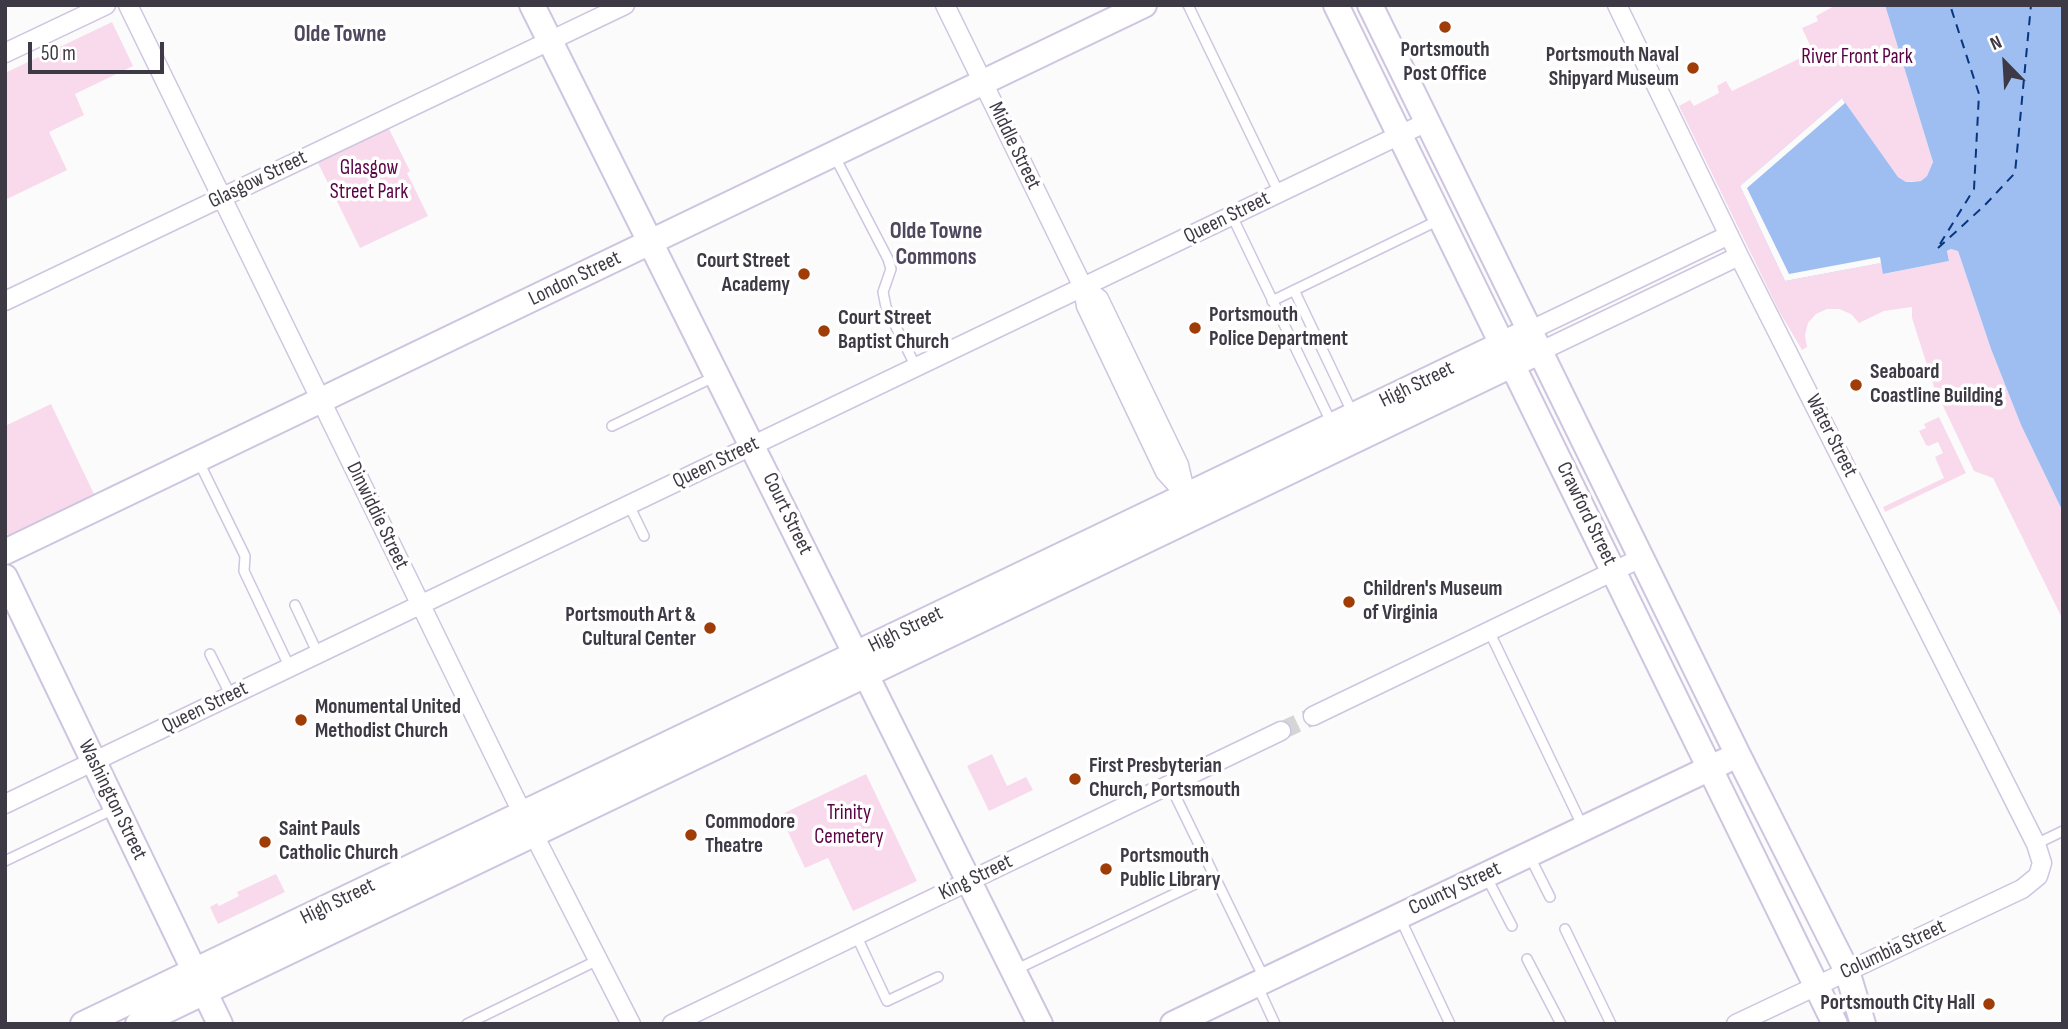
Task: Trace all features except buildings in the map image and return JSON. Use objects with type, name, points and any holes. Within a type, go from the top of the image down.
[{"type":"main road","name":"Court Street","points":[[532,5],[1040,1024]]},
{"type":"main road","name":"London Street","points":[[5,552],[1144,5]]},
{"type":"main road","name":"Crawford Street","points":[[1336,5],[1835,1024]]},
{"type":"main road","name":"Crawford Street","points":[[1370,5],[1847,971],[1863,1024]]},
{"type":"main road","name":"High Street","points":[[83,1024],[199,982],[1534,341]]},
{"type":"main road","name":"High Street","points":[[1191,506],[1343,420],[1507,354]]},
{"type":"main road","name":"Washington Street","points":[[5,577],[220,1024]]},
{"type":"main road","name":"County Street","points":[[1173,1024],[1738,755]]},
{"type":"main road","name":"High Street","points":[[138,1024],[199,982]]},
{"type":"street","points":[[5,53],[106,5]]},
{"type":"street","name":"Dinwiddie Street","points":[[128,5],[528,824],[631,1024]]},
{"type":"street","name":"Glasgow Street","points":[[5,301],[625,5]]},
{"type":"street","name":"Middle Street","points":[[945,5],[1083,287],[1086,306],[1165,472],[1191,506]]},
{"type":"street","name":"Water Street","points":[[1618,5],[1739,256],[2036,844],[2042,867]]},
{"type":"street","name":"Queen Street","points":[[5,804],[1427,122]]},
{"type":"street","name":"High Street","points":[[1534,341],[1729,235]]},
{"type":"street","name":"High Street","points":[[1534,341],[1739,256]]},
{"type":"street","points":[[1313,716],[1642,558]]},
{"type":"street","name":"King Street","points":[[672,1024],[1281,731]]},
{"type":"street","name":"Columbia Street","points":[[1736,1024],[2022,889],[2034,881],[2042,867]]},
{"type":"lane","points":[[1188,5],[1279,193]]},
{"type":"lane","points":[[834,154],[888,259],[891,269],[883,292],[886,307],[916,367]]},
{"type":"lane","points":[[1232,216],[1272,300],[1343,420]]},
{"type":"lane","points":[[1272,300],[1441,220]]},
{"type":"lane","points":[[1294,290],[1343,420]]},
{"type":"lane","points":[[612,426],[717,375]]},
{"type":"lane","points":[[198,459],[245,556],[244,571],[290,668]]},
{"type":"lane","points":[[629,505],[644,536]]},
{"type":"lane","points":[[295,605],[318,654]]},
{"type":"lane","points":[[1489,631],[1584,828]]},
{"type":"lane","points":[[210,654],[231,696]]},
{"type":"lane","points":[[1170,785],[1214,875],[1261,982],[1275,1024]]},
{"type":"lane","points":[[5,861],[116,808]]},
{"type":"lane","points":[[2036,844],[2063,831]]},
{"type":"lane","points":[[1529,854],[1550,897]]},
{"type":"lane","points":[[1014,971],[1214,875]]},
{"type":"lane","points":[[1486,875],[1512,926]]},
{"type":"lane","points":[[1399,916],[1450,1024]]},
{"type":"lane","points":[[1566,929],[1611,1024]]},
{"type":"lane","points":[[856,935],[887,1001],[938,977]]},
{"type":"lane","points":[[1527,959],[1561,1024]]},
{"type":"lane","points":[[467,1024],[598,960]]},
{"type":"green space","name":"River Front Park","points":[[1836,5],[1885,5],[1933,162],[1927,176],[1921,181],[1906,182],[1898,177],[1842,98],[1785,280],[1881,263],[1884,274],[1949,261],[1947,252],[1951,249],[1958,251],[1991,349],[2021,425],[2063,512],[2063,620],[1993,478],[1974,471],[1934,387],[1912,318],[1912,307],[1884,311],[1859,323],[1851,314],[1839,309],[1827,309],[1816,314],[1808,323],[1805,335],[1807,347],[1802,350],[1779,311],[1679,106],[1690,100],[1694,106],[1719,93],[1717,86],[1726,81],[1732,91],[1813,52],[1802,28],[1818,21],[1816,16]]},
{"type":"green space","points":[[112,22],[133,66],[75,94],[84,115],[49,132],[67,170],[5,200],[5,73]]},
{"type":"green space","name":"Glasgow Street Park","points":[[388,127],[428,216],[360,248],[317,161]]},
{"type":"green space","points":[[51,404],[94,494],[8,535],[5,529],[5,426]]},
{"type":"green space","points":[[1939,417],[1966,473],[1885,512],[1883,507],[1944,478],[1935,457],[1943,453],[1938,442],[1926,445],[1919,431],[1926,428],[1924,424]]},
{"type":"green space","points":[[992,754],[1007,786],[1026,777],[1033,790],[989,811],[967,766]]},
{"type":"green space","name":"Trinity Cemetery","points":[[866,774],[917,881],[853,911],[828,858],[805,868],[780,815]]},
{"type":"green space","points":[[276,874],[285,892],[218,924],[210,907],[217,903],[219,906],[239,896],[237,892]]},
{"type":"water","points":[[1885,5],[2063,5],[2063,512],[2021,425],[1991,349],[1958,251],[1947,251],[1949,261],[1883,274],[1881,263],[1785,281],[1740,186],[1842,98],[1898,177],[1912,182],[1921,181],[1927,176],[1933,162]]},
{"type":"pier","points":[[1842,98],[1845,103],[1747,188],[1789,274],[1880,257],[1881,263],[1785,281],[1740,186]]},
{"type":"ferry route","points":[[1940,244],[1974,189],[1979,94],[1950,5]]},
{"type":"ferry route","points":[[1938,248],[2015,173],[2031,5]]},
{"type":"tunnel","points":[[1281,731],[1313,716]]},
{"type":"place","name":"Portsmouth Post Office","points":[[1445,27]]},
{"type":"place","name":"Portsmouth Naval Shipyard Museum","points":[[1693,68]]},
{"type":"place","name":"Court Street Academy","points":[[804,274]]},
{"type":"place","name":"Portsmouth Police Department","points":[[1195,328]]},
{"type":"place","name":"Court Street Baptist Church","points":[[824,331]]},
{"type":"place","name":"Seaboard Coastline Building","points":[[1856,385]]},
{"type":"place","name":"Children's Museum of Virginia","points":[[1349,602]]},
{"type":"place","name":"Portsmouth Art & Cultural Center","points":[[710,628]]},
{"type":"place","name":"Monumental United Methodist Church","points":[[301,720]]},
{"type":"place","name":"First Presbyterian Church, Portsmouth","points":[[1075,779]]},
{"type":"place","name":"Commodore Theatre","points":[[691,835]]},
{"type":"place","name":"Saint Pauls Catholic Church","points":[[265,842]]},
{"type":"place","name":"Portsmouth Public Library","points":[[1106,869]]},
{"type":"place","name":"Portsmouth City Hall","points":[[1989,1004]]},
{"type":"district","name":"Olde Towne","points":[[340,35]]},
{"type":"district","name":"Olde Towne Commons","points":[[936,245]]}]
